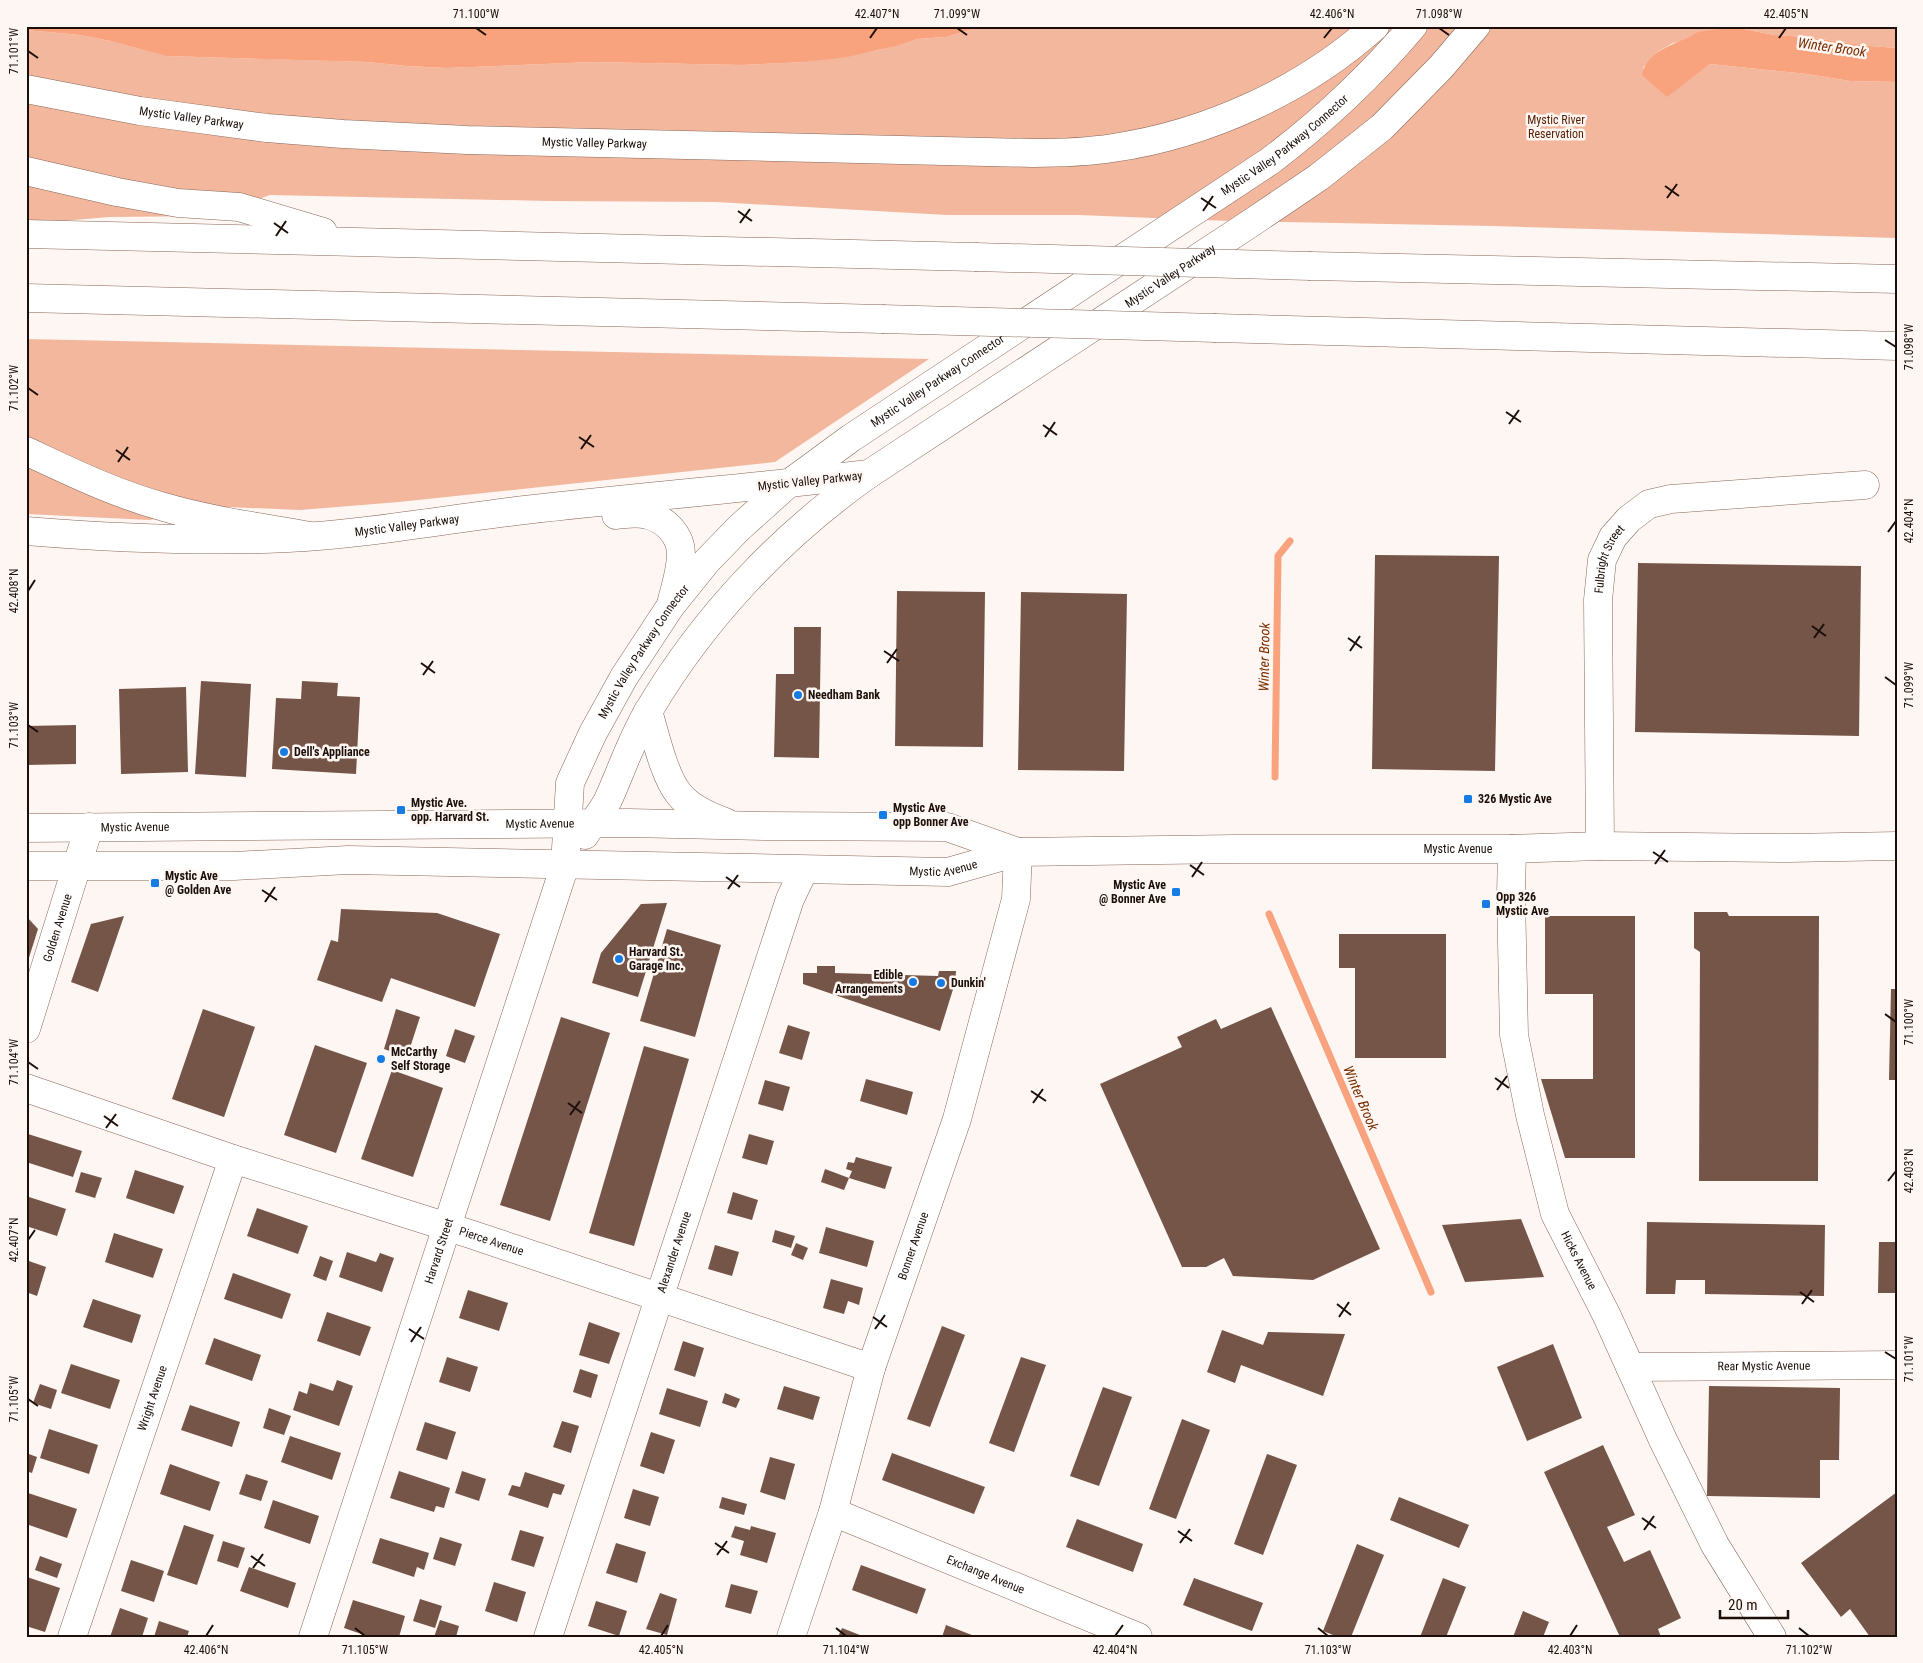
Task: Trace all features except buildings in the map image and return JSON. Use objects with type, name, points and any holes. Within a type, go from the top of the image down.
[{"type":"main road","name":"Mystic Valley Parkway","points":[[26,89],[140,112],[267,128],[343,134],[501,141],[1033,153],[1071,152],[1107,149],[1144,142],[1190,130],[1226,117],[1272,96],[1320,69],[1376,26]]},
{"type":"main road","name":"Mystic Valley Parkway Connector","points":[[565,865],[580,823],[570,784],[583,753],[624,677],[670,606],[707,561],[739,528],[789,483],[851,438],[1270,161],[1302,137],[1350,94],[1413,26]]},
{"type":"main road","name":"Mystic Valley Parkway","points":[[26,531],[140,539],[230,539],[309,536],[370,531],[525,510],[868,474],[1319,177],[1382,127],[1441,67],[1476,26]]},
{"type":"main road","points":[[26,171],[178,204],[239,207],[358,242]]},
{"type":"main road","points":[[26,234],[1897,279]]},
{"type":"main road","points":[[1824,277],[1897,267]]},
{"type":"main road","points":[[26,298],[1897,346]]},
{"type":"main road","points":[[26,451],[95,483],[163,507],[309,536]]},
{"type":"main road","points":[[580,823],[607,802],[648,711],[690,649],[737,591],[804,524],[868,474]]},
{"type":"main road","name":"Fulbright Street","points":[[1600,846],[1598,600],[1602,560],[1613,537],[1628,519],[1649,504],[1672,499],[1865,485]]},
{"type":"main road","points":[[525,510],[597,517],[637,513],[655,517],[664,522],[678,537],[681,551],[680,566],[670,606]]},
{"type":"main road","points":[[648,711],[666,769],[679,794],[691,806],[708,816],[733,825]]},
{"type":"main road","name":"Mystic Avenue","points":[[26,828],[580,823],[947,827],[1018,852]]},
{"type":"main road","name":"Golden Avenue","points":[[26,1029],[89,828]]},
{"type":"main road","name":"Mystic Avenue","points":[[26,866],[234,866],[348,860],[948,872],[1018,852],[1235,848],[1512,849],[1600,846],[1788,848],[1897,846]]},
{"type":"main road","name":"Hicks Avenue","points":[[1512,849],[1514,1035],[1530,1115],[1555,1214],[1607,1316],[1663,1440],[1714,1545],[1772,1637]]},
{"type":"main road","name":"Bonner Avenue","points":[[791,1637],[833,1512],[871,1368],[958,1119],[1016,899],[1018,852]]},
{"type":"main road","name":"Harvard Street","points":[[313,1637],[565,865]]},
{"type":"main road","name":"Alexander Avenue","points":[[548,1637],[790,899],[804,870]]},
{"type":"main road","name":"Pierce Avenue","points":[[26,1088],[233,1159],[447,1226],[871,1368]]},
{"type":"main road","name":"Wright Avenue","points":[[72,1637],[233,1159]]},
{"type":"main road","name":"Rear Mystic Avenue","points":[[1630,1367],[1897,1365]]},
{"type":"main road","name":"Exchange Avenue","points":[[833,1512],[1138,1637]]},
{"type":"green space","name":"Mystic River Reservation","points":[[983,26],[1897,26],[1897,48],[1774,35],[1739,28],[1673,43],[1659,51],[1643,68],[1667,96],[1710,64],[1807,74],[1850,81],[1897,82],[1897,238],[1493,226],[1229,221],[1079,215],[947,215],[716,202],[549,201],[270,195],[212,216],[109,217],[26,224],[26,30],[80,35],[167,56],[367,62],[446,68],[593,62],[742,65],[806,62],[879,50],[917,39],[946,37]]},
{"type":"green space","points":[[26,339],[929,359],[775,462],[399,502],[300,510],[227,507],[149,520],[26,514]]},
{"type":"water","points":[[26,26],[983,26],[946,37],[917,39],[896,46],[847,57],[806,62],[742,65],[593,62],[446,68],[367,62],[166,56],[80,35],[26,30]]},
{"type":"water","points":[[1739,28],[1774,35],[1897,48],[1897,82],[1850,81],[1807,74],[1710,64],[1667,97],[1642,75],[1648,61],[1653,56],[1672,45],[1699,32]]},
{"type":"waterway","name":"Winter Brook","points":[[1275,777],[1278,556],[1290,541]]},
{"type":"waterway","name":"Winter Brook","points":[[1269,914],[1431,1292]]},
{"type":"place","name":"Needham Bank","points":[[798,695]]},
{"type":"place","name":"Dell's Appliance","points":[[284,752]]},
{"type":"place","name":"326 Mystic Ave","points":[[1468,799]]},
{"type":"place","name":"Mystic Ave. opp. Harvard St.","points":[[401,810]]},
{"type":"place","name":"Mystic Ave opp Bonner Ave","points":[[883,815]]},
{"type":"place","name":"Mystic Ave @ Golden Ave","points":[[155,883]]},
{"type":"place","name":"Mystic Ave @ Bonner Ave","points":[[1176,892]]},
{"type":"place","name":"Opp 326 Mystic Ave","points":[[1486,904]]},
{"type":"place","name":"Harvard St. Garage Inc.","points":[[619,959]]},
{"type":"place","name":"Edible Arrangements","points":[[913,982]]},
{"type":"place","name":"Dunkin'","points":[[941,983]]},
{"type":"place","name":"McCarthy Self Storage","points":[[381,1059]]}]
